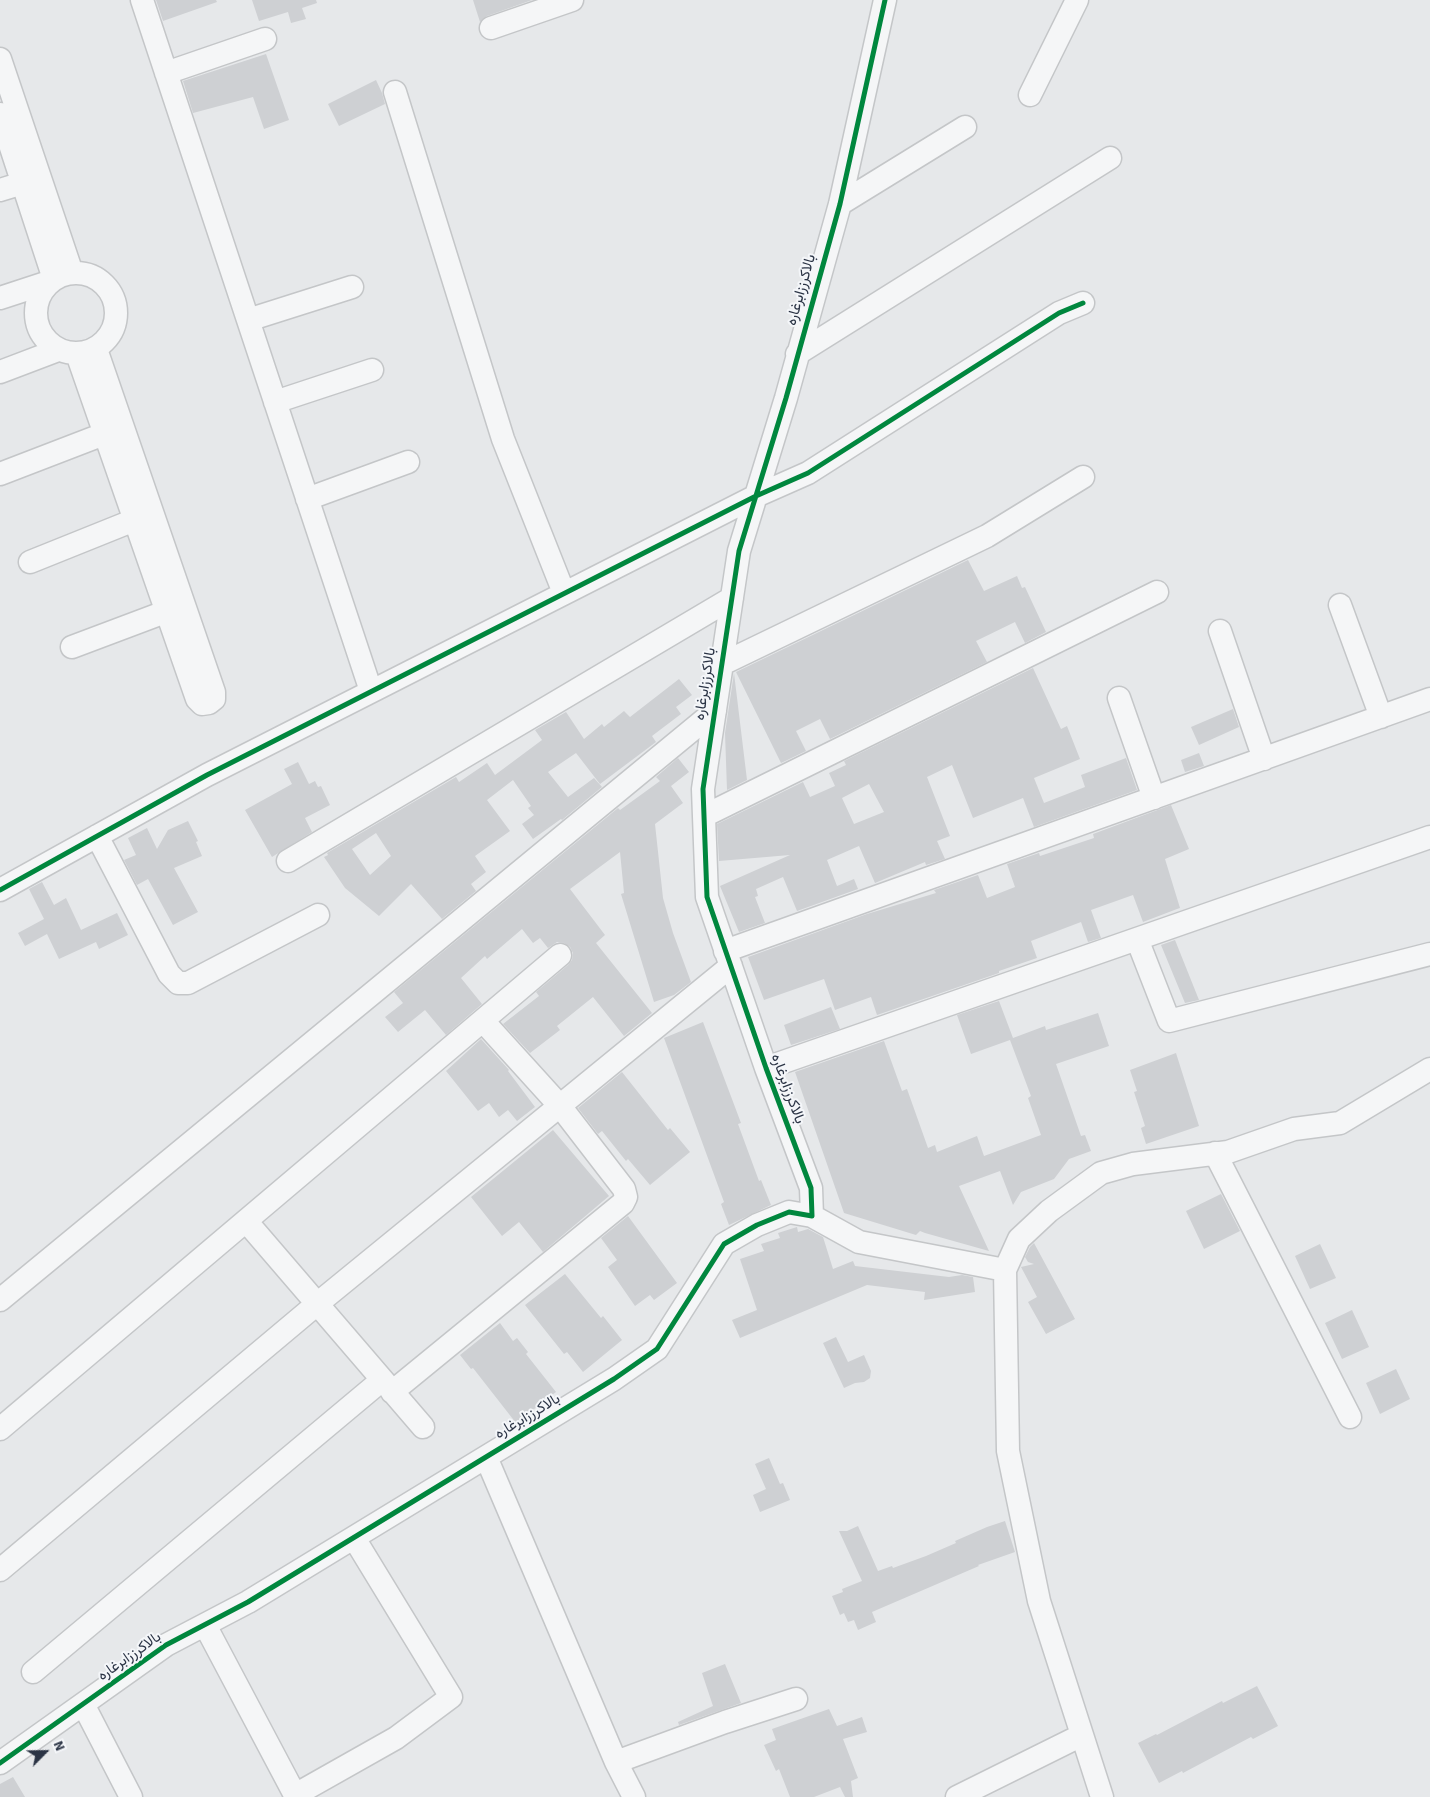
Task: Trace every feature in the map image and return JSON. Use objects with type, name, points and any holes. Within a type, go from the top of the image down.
[{"type":"street","points":[[142,0],[371,692]]},
{"type":"street","points":[[491,28],[572,0]]},
{"type":"street","name":"بالاکرززابرغاره","points":[[0,1763],[166,1646],[248,1602],[354,1538],[614,1379],[657,1349],[724,1244],[757,1225],[789,1212],[812,1216],[811,1188],[766,1068],[707,897],[703,789],[739,551],[786,398],[840,204],[886,0]]},
{"type":"street","points":[[1030,95],[1077,0]]},
{"type":"street","points":[[166,73],[265,39]]},
{"type":"street","points":[[0,59],[58,278]]},
{"type":"street","points":[[395,92],[503,439],[564,593]]},
{"type":"street","points":[[0,114],[31,180]]},
{"type":"street","points":[[840,204],[965,127]]},
{"type":"street","points":[[797,354],[1110,158]]},
{"type":"street","points":[[0,190],[31,180]]},
{"type":"street","points":[[0,298],[58,278],[90,275],[105,285],[115,301],[116,319],[110,337],[77,351],[0,372]]},
{"type":"street","points":[[58,278],[38,299],[35,319],[43,337],[77,351],[114,430],[191,653]]},
{"type":"street","points":[[248,320],[352,287]]},
{"type":"street","points":[[0,890],[207,775],[756,496],[808,473],[1059,313],[1083,303]]},
{"type":"street","points":[[275,402],[372,370]]},
{"type":"street","points":[[0,474],[114,430]]},
{"type":"street","points":[[307,499],[408,462]]},
{"type":"street","points":[[722,664],[987,536],[1083,477]]},
{"type":"street","points":[[30,562],[144,516]]},
{"type":"street","points":[[704,816],[1157,592]]},
{"type":"street","points":[[288,861],[732,598]]},
{"type":"street","points":[[1340,605],[1381,717]]},
{"type":"street","points":[[72,647],[175,608]]},
{"type":"street","points":[[1220,631],[1264,759]]},
{"type":"street","points":[[1119,698],[1154,798]]},
{"type":"street","points":[[0,1570],[317,1304],[560,1106],[728,959],[1154,798],[1430,699]]},
{"type":"street","points":[[0,1300],[715,711]]},
{"type":"street","points":[[97,836],[169,974],[178,983],[188,983],[318,915]]},
{"type":"street","points":[[766,1068],[1430,837]]},
{"type":"street","points":[[1137,938],[1169,1021],[1430,954]]},
{"type":"street","points":[[0,1429],[560,955]]},
{"type":"street","points":[[33,1672],[387,1386],[623,1203],[626,1197],[624,1189],[560,1106],[483,1021]]},
{"type":"street","points":[[1102,1797],[1039,1602],[1008,1451],[1005,1270],[1019,1239],[1049,1211],[1101,1173],[1133,1164],[1228,1152],[1294,1129],[1340,1124],[1430,1069]]},
{"type":"street","points":[[1214,1153],[1350,1417]]},
{"type":"street","points":[[812,1216],[859,1242],[1005,1270]]},
{"type":"street","points":[[246,1221],[423,1427]]},
{"type":"street","points":[[486,1457],[616,1762],[634,1797]]},
{"type":"street","points":[[205,1625],[295,1795],[396,1738],[451,1697],[354,1538]]},
{"type":"street","points":[[616,1762],[725,1722],[796,1699]]},
{"type":"street","points":[[83,1704],[131,1797]]},
{"type":"street","points":[[958,1797],[1082,1735]]},
{"type":"building","points":[[156,0],[216,0],[217,2],[163,21]]},
{"type":"building","points":[[252,0],[316,0],[317,3],[302,8],[306,19],[291,23],[288,12],[259,21]]},
{"type":"building","points":[[473,0],[532,0],[487,16],[480,22]]},
{"type":"building","points":[[266,54],[289,120],[264,129],[253,97],[193,113],[183,81]]},
{"type":"building","points":[[376,80],[385,104],[339,126],[328,104]]},
{"type":"building","points":[[968,560],[984,591],[1017,576],[1022,588],[1025,587],[1046,632],[1025,643],[1015,622],[976,641],[987,662],[830,739],[820,719],[796,731],[806,751],[781,763],[736,672]]},
{"type":"building","points":[[1033,668],[1061,729],[1067,726],[1080,759],[1034,778],[1044,803],[1085,787],[1081,775],[1126,758],[1137,790],[1034,827],[1023,798],[973,818],[952,765],[927,777],[950,836],[937,841],[945,859],[926,865],[925,862],[875,883],[859,846],[827,860],[837,886],[854,879],[858,889],[797,911],[783,877],[756,889],[758,896],[755,897],[765,923],[739,932],[720,886],[790,855],[719,861],[717,824],[803,782],[810,797],[835,786],[829,773],[846,765],[844,761]],"holes":[[[869,784],[884,812],[854,824],[842,798]]]},
{"type":"building","points":[[734,673],[747,780],[727,790],[725,733]]},
{"type":"building","points":[[679,679],[692,695],[676,707],[681,714],[652,736],[656,742],[600,784],[576,753],[548,772],[568,797],[594,778],[602,787],[562,820],[533,839],[522,824],[534,815],[528,808],[531,806],[513,780],[487,800],[510,831],[475,856],[486,872],[471,884],[476,891],[442,919],[411,884],[379,916],[345,888],[324,857],[328,855],[327,853],[456,777],[459,782],[487,763],[495,775],[542,740],[535,730],[566,712],[584,739],[602,724],[604,727],[624,711],[630,717]],"holes":[[[376,833],[391,856],[370,875],[352,849]]]},
{"type":"building","points":[[1233,709],[1239,727],[1199,745],[1191,727]]},
{"type":"building","points":[[1199,753],[1204,766],[1185,772],[1181,760]]},
{"type":"building","points":[[678,758],[689,772],[671,786],[683,803],[655,824],[663,898],[673,933],[691,982],[674,995],[654,1002],[621,894],[624,893],[620,852],[570,889],[605,935],[596,943],[652,1013],[624,1036],[593,997],[557,1026],[560,1030],[530,1053],[503,1024],[539,996],[536,992],[568,965],[572,960],[573,953],[570,947],[564,943],[557,942],[548,948],[540,938],[533,943],[522,929],[487,959],[485,956],[461,978],[482,1004],[446,1035],[425,1010],[398,1032],[385,1017],[403,1003],[394,992],[618,808],[620,810],[660,781],[656,777]]},
{"type":"building","points":[[298,762],[309,784],[315,781],[318,787],[321,786],[330,805],[305,818],[312,832],[272,857],[245,810],[292,784],[284,769]]},
{"type":"building","points":[[1171,805],[1189,849],[1165,859],[1180,908],[1143,922],[1133,895],[1091,910],[1101,938],[1088,942],[1081,922],[1031,941],[1037,958],[877,1015],[871,997],[835,1010],[824,979],[764,1000],[748,957],[867,914],[936,893],[934,890],[978,875],[987,898],[1015,887],[1007,864],[1039,853],[1040,856],[1094,838],[1093,834]]},
{"type":"building","points":[[188,821],[198,841],[196,842],[202,856],[174,868],[198,912],[173,925],[148,879],[137,885],[124,860],[136,855],[128,838],[147,828],[157,849],[168,830]]},
{"type":"building","points":[[42,882],[54,905],[66,898],[81,930],[117,913],[128,935],[99,949],[96,942],[59,959],[47,934],[25,946],[18,933],[44,919],[29,889]]},
{"type":"building","points":[[1175,940],[1199,1000],[1185,1003],[1161,945]]},
{"type":"building","points":[[999,1001],[1013,1038],[1045,1026],[1046,1030],[1098,1013],[1109,1046],[1056,1064],[1081,1136],[1085,1135],[1091,1151],[1069,1159],[1054,1179],[1021,1192],[1013,1205],[1000,1171],[959,1186],[989,1251],[920,1231],[916,1235],[844,1213],[795,1072],[884,1041],[902,1091],[907,1089],[928,1148],[935,1145],[937,1152],[977,1136],[984,1156],[1041,1135],[1028,1098],[1031,1096],[1010,1040],[971,1054],[957,1015]]},
{"type":"building","points":[[831,1007],[840,1029],[791,1045],[784,1025]]},
{"type":"building","points":[[703,1022],[741,1123],[738,1124],[759,1181],[761,1180],[771,1205],[729,1225],[721,1204],[724,1202],[664,1038]]},
{"type":"building","points":[[481,1039],[509,1070],[535,1107],[517,1121],[508,1110],[499,1117],[489,1103],[478,1111],[446,1071]]},
{"type":"building","points":[[1176,1053],[1199,1126],[1146,1144],[1141,1128],[1145,1126],[1134,1092],[1137,1091],[1130,1070]]},
{"type":"building","points":[[622,1072],[668,1130],[670,1128],[690,1152],[650,1185],[628,1159],[626,1161],[602,1131],[598,1134],[578,1108]]},
{"type":"building","points":[[553,1130],[609,1196],[543,1252],[519,1222],[502,1236],[471,1197]]},
{"type":"building","points":[[1221,1194],[1240,1231],[1204,1249],[1186,1211]]},
{"type":"building","points":[[628,1216],[677,1283],[654,1300],[650,1295],[635,1306],[608,1267],[617,1260],[601,1238]]},
{"type":"building","points":[[797,1227],[798,1232],[808,1229],[823,1237],[833,1269],[853,1261],[855,1266],[949,1277],[962,1275],[973,1277],[975,1292],[924,1300],[925,1292],[867,1285],[740,1338],[732,1320],[757,1310],[740,1259],[764,1251],[761,1244],[780,1238],[778,1233]]},
{"type":"building","points":[[1034,1243],[1075,1319],[1046,1334],[1028,1302],[1037,1297],[1021,1267],[1034,1264],[1028,1262],[1025,1257]]},
{"type":"building","points":[[1320,1244],[1336,1278],[1310,1289],[1295,1256]]},
{"type":"building","points":[[565,1274],[601,1318],[603,1316],[622,1340],[583,1372],[567,1352],[564,1354],[525,1305]]},
{"type":"building","points":[[1352,1310],[1369,1347],[1342,1359],[1325,1323]]},
{"type":"building","points":[[500,1323],[513,1341],[517,1338],[528,1352],[526,1354],[556,1392],[516,1423],[473,1368],[471,1369],[460,1355]]},
{"type":"building","points":[[836,1337],[848,1362],[864,1355],[871,1371],[870,1378],[864,1382],[855,1383],[844,1388],[823,1343]]},
{"type":"building","points":[[1396,1369],[1410,1399],[1380,1414],[1366,1383]]},
{"type":"building","points":[[769,1458],[780,1484],[783,1483],[790,1500],[760,1512],[753,1495],[766,1489],[755,1464]]},
{"type":"building","points":[[1005,1521],[1015,1552],[978,1565],[872,1612],[876,1622],[858,1630],[854,1620],[848,1622],[844,1613],[840,1615],[832,1596],[843,1592],[842,1589],[862,1581],[839,1531],[847,1531],[858,1526],[878,1571],[892,1566],[893,1568],[926,1556],[956,1543],[955,1541]]},
{"type":"building","points":[[725,1664],[741,1703],[679,1725],[678,1722],[713,1706],[702,1673]]},
{"type":"building","points":[[1257,1686],[1278,1726],[1253,1739],[1251,1737],[1183,1773],[1182,1771],[1159,1783],[1138,1743],[1222,1701],[1223,1703]]},
{"type":"building","points":[[829,1709],[837,1726],[862,1717],[867,1732],[843,1739],[858,1778],[851,1781],[853,1797],[845,1797],[840,1787],[814,1797],[790,1797],[779,1769],[776,1771],[764,1745],[776,1740],[772,1729]]},
{"type":"building","points":[[13,1777],[25,1797],[0,1797],[0,1784]]},
{"type":"cycle path","points":[[0,1763],[166,1645],[248,1602],[614,1379],[657,1349],[724,1244],[757,1225],[789,1212],[812,1216],[811,1188],[766,1068],[707,897],[703,789],[739,551],[786,398],[840,204],[885,0]]},
{"type":"cycle path","points":[[0,890],[207,775],[756,496],[808,473],[1059,313],[1083,303]]}]
